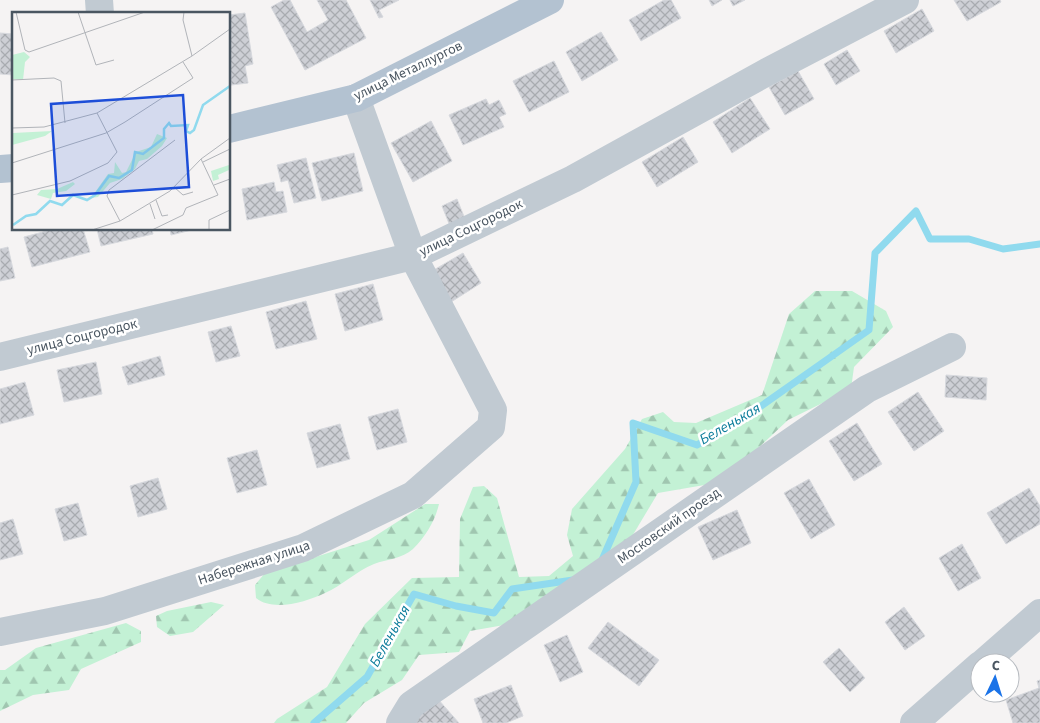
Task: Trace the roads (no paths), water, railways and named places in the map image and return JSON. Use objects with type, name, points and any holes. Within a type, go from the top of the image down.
[{"type":"main road","name":"улица Металлургов","points":[[230,129],[356,98],[550,0]]},
{"type":"street","name":"улица Соцгородок","points":[[0,357],[413,256],[573,179],[767,72],[905,0]]},
{"type":"street","points":[[356,98],[413,256]]},
{"type":"street","name":"Набережная улица","points":[[0,632],[105,611],[303,548],[413,495],[491,427],[493,410],[413,256]]},
{"type":"street","name":"Московский проезд","points":[[400,723],[410,705],[868,389],[952,347]]},
{"type":"street","points":[[994,653],[1040,613]]},
{"type":"street","points":[[919,721],[970,674]]},
{"type":"waterway","name":"Беленькая","points":[[602,560],[636,482],[633,423],[697,445],[754,411],[869,330],[875,253],[916,211],[930,239],[969,239],[1003,249],[1040,244]]},
{"type":"waterway","name":"Беленькая","points":[[314,723],[367,677],[414,594],[456,606],[494,613],[512,589],[573,580]]}]
